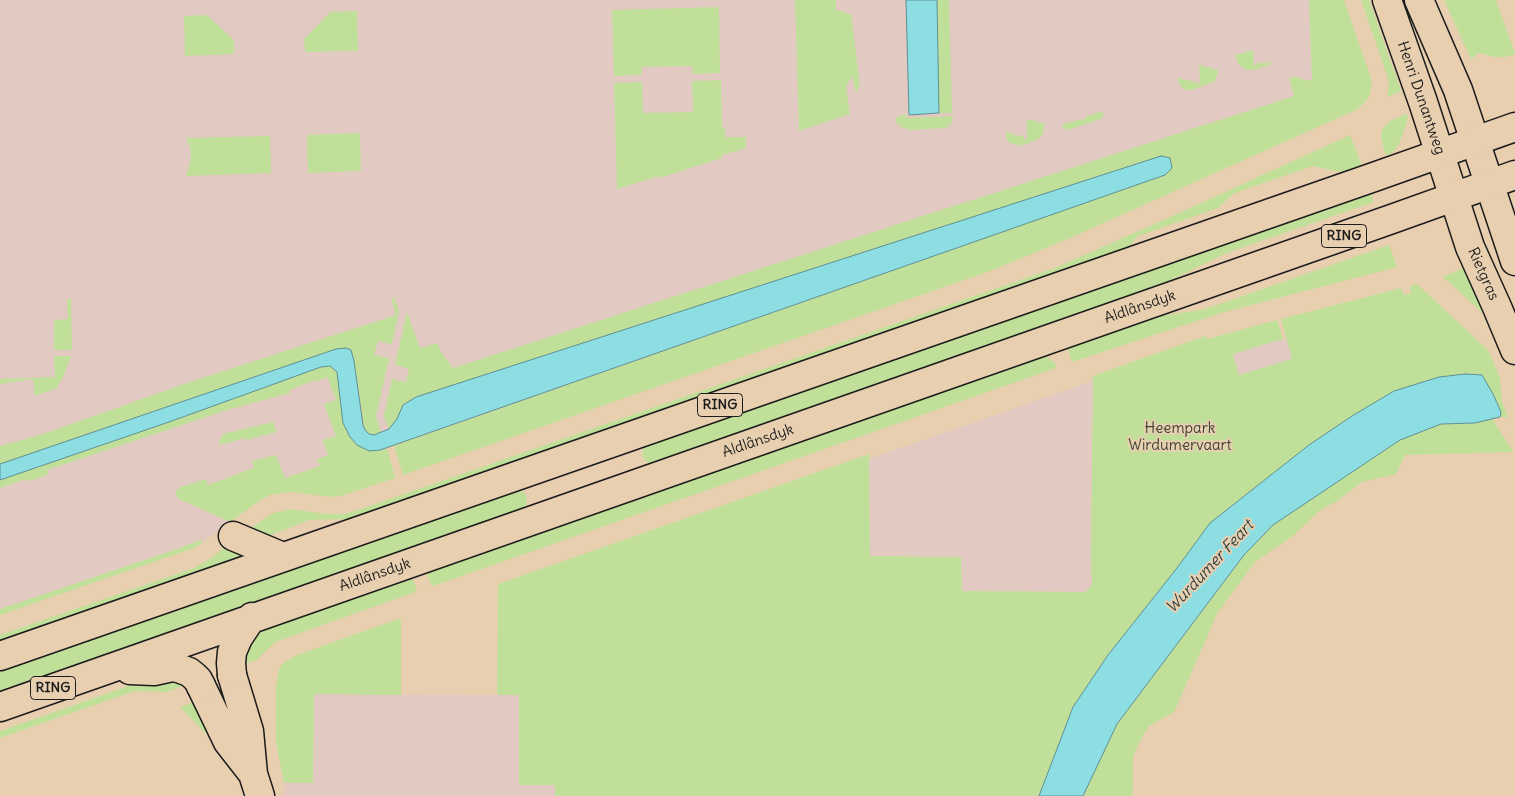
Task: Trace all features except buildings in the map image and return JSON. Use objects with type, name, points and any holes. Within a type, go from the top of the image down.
[{"type":"main road","name":"Henri Dunantweg","points":[[1387,0],[1453,197]]},
{"type":"main road","points":[[1419,0],[1458,90],[1515,261]]},
{"type":"main road","name":"RING","points":[[0,656],[1515,127]]},
{"type":"main road","name":"Aldlânsdyk","points":[[0,707],[1515,174]]},
{"type":"main road","name":"Rietgras","points":[[1453,197],[1470,247],[1515,350]]},
{"type":"main road","points":[[233,536],[283,557]]},
{"type":"main road","points":[[252,618],[238,638],[232,652],[231,663],[232,675],[249,731],[257,785]]},
{"type":"main road","points":[[107,670],[154,671],[178,668],[189,672],[198,680],[228,742],[257,785]]},
{"type":"shaded area","points":[[0,0],[1323,0],[1327,108],[374,435],[351,350],[0,464]]},
{"type":"shaded area","points":[[1286,338],[1293,359],[1239,375],[1233,354]]},
{"type":"shaded area","points":[[328,377],[336,400],[336,436],[328,455],[320,466],[284,478],[275,455],[252,461],[254,468],[208,485],[205,479],[179,499],[230,522],[202,543],[201,540],[0,609],[0,488],[27,479],[30,481],[48,475],[47,470],[224,411],[290,393],[289,390]]},
{"type":"shaded area","points":[[1093,381],[1092,584],[1086,592],[961,591],[961,557],[870,556],[869,459]]},
{"type":"shaded area","points":[[314,694],[519,695],[519,784],[556,785],[555,796],[284,796],[284,783],[313,783]]},
{"type":"green space","points":[[795,0],[836,0],[836,10],[851,14],[860,86],[856,93],[852,76],[846,87],[850,114],[799,131]]},
{"type":"green space","points":[[937,0],[949,0],[952,113],[939,113]]},
{"type":"green space","points":[[1309,0],[1344,0],[1372,81],[1370,95],[1358,109],[1070,238],[990,271],[403,475],[394,446],[1164,175],[403,405],[397,419],[389,429],[384,416],[392,379],[406,382],[409,369],[395,365],[407,312],[420,348],[438,343],[441,352],[453,368],[1294,96],[1289,78],[1294,77],[1312,81]]},
{"type":"green space","points":[[1361,0],[1369,0],[1401,91],[1387,97],[1389,87],[1387,75]]},
{"type":"green space","points":[[1444,0],[1496,0],[1515,54],[1495,57],[1479,53],[1471,59]]},
{"type":"green space","points":[[719,7],[720,73],[693,74],[692,66],[642,67],[641,75],[614,76],[612,10]]},
{"type":"green space","points":[[357,11],[358,51],[305,52],[304,39],[330,12]]},
{"type":"green space","points":[[207,15],[234,40],[234,54],[185,56],[184,16]]},
{"type":"green space","points":[[1253,50],[1254,66],[1257,63],[1272,62],[1268,66],[1246,70],[1238,64],[1235,55]]},
{"type":"green space","points":[[1199,65],[1218,70],[1214,82],[1191,90],[1185,90],[1181,87],[1178,78],[1196,82],[1197,84],[1200,83]]},
{"type":"green space","points":[[721,80],[722,127],[725,128],[725,137],[746,137],[746,148],[722,155],[722,158],[660,178],[659,176],[617,189],[614,83],[642,82],[643,113],[693,112],[692,81]]},
{"type":"green space","points":[[1103,111],[1101,119],[1068,130],[1063,128],[1063,124],[1082,119],[1084,121],[1085,117]]},
{"type":"green space","points":[[906,114],[906,118],[953,116],[952,122],[946,128],[910,130],[901,127],[895,118]]},
{"type":"green space","points":[[1406,114],[1408,116],[1406,125],[1399,144],[1392,153],[1385,154],[1381,136],[1382,130],[1390,121]]},
{"type":"green space","points":[[1027,119],[1045,124],[1042,136],[1020,146],[1010,143],[1006,138],[1005,132],[1024,137],[1024,140],[1027,139]]},
{"type":"green space","points":[[360,133],[361,171],[308,173],[307,135]]},
{"type":"green space","points":[[1350,135],[1363,168],[1346,173],[1313,166],[1243,190],[1233,194],[1218,208],[1138,236],[1124,252],[369,513],[349,519],[309,520],[271,535],[252,528],[274,513],[291,509],[325,514],[345,514],[364,508],[1055,268]]},
{"type":"green space","points":[[270,136],[271,173],[186,176],[191,157],[190,147],[186,138]]},
{"type":"green space","points":[[1371,193],[1374,202],[1229,252],[1148,291],[654,464],[645,461],[643,457],[643,449],[648,443]]},
{"type":"green space","points":[[1389,245],[1397,267],[1221,313],[1072,362],[1068,345],[1151,317],[1201,310]]},
{"type":"green space","points":[[1467,266],[1486,314],[1485,315],[1443,277]]},
{"type":"green space","name":"Heempark Wirdumervaart","points":[[1417,284],[1489,351],[1500,378],[1502,402],[1508,417],[1500,417],[1501,412],[1482,375],[1465,374],[1439,377],[1394,391],[1309,445],[1210,523],[1108,655],[1073,707],[1039,796],[555,796],[555,785],[519,785],[519,695],[497,695],[498,584],[869,454],[870,556],[961,557],[962,591],[1086,592],[1092,584],[1093,376],[1205,336],[1207,339],[1277,320],[1283,339],[1233,354],[1239,375],[1292,359],[1281,319],[1401,288],[1404,295],[1411,293],[1410,286]]},
{"type":"green space","points":[[394,297],[399,311],[392,344],[378,341],[374,355],[389,358],[376,416],[381,432],[374,435],[369,434],[365,430],[351,350],[336,349],[0,464],[0,446],[43,434],[190,382],[396,315],[391,298]]},
{"type":"green space","points":[[67,299],[71,299],[72,350],[54,350],[54,322],[55,320],[68,319]]},
{"type":"green space","points":[[1043,355],[1055,363],[1056,368],[433,586],[426,573],[427,570]]},
{"type":"green space","points":[[54,356],[71,356],[57,388],[35,396],[33,379],[0,384],[0,379],[55,377]]},
{"type":"green space","points":[[330,366],[337,372],[343,423],[380,450],[387,448],[395,478],[341,496],[331,497],[291,492],[270,495],[230,522],[179,499],[175,494],[180,487],[206,479],[208,485],[254,468],[252,461],[276,455],[285,478],[320,466],[317,459],[328,455],[323,440],[336,436],[324,404],[336,400],[327,377],[289,390],[290,393],[224,411],[47,470],[48,475],[29,481],[26,479],[0,488],[0,480],[321,367]]},
{"type":"green space","points":[[1492,418],[1513,452],[1405,455],[1396,474],[1362,482],[1337,501],[1320,510],[1294,535],[1255,562],[1218,612],[1174,712],[1149,726],[1142,737],[1133,756],[1132,796],[1083,796],[1117,724],[1244,555],[1273,525],[1400,440],[1441,424],[1475,423]]},
{"type":"green space","points":[[273,422],[277,432],[220,445],[219,442],[223,434]]},
{"type":"green space","points":[[515,489],[525,493],[527,497],[526,506],[523,510],[0,693],[0,669]]},
{"type":"green space","points":[[201,540],[202,543],[194,548],[0,615],[0,609]]},
{"type":"green space","points":[[225,547],[239,554],[239,558],[0,641],[0,635],[194,568],[213,557]]},
{"type":"green space","points":[[412,577],[417,589],[415,592],[275,642],[256,660],[243,665],[243,651],[257,632],[268,626]]},
{"type":"green space","points":[[401,618],[401,695],[314,694],[313,783],[284,783],[276,743],[276,686],[279,670],[283,663],[297,655]]},
{"type":"green space","points":[[164,676],[185,684],[167,692],[132,692],[0,738],[0,731],[154,677]]},
{"type":"green space","points":[[199,700],[215,743],[180,707]]},
{"type":"water","points":[[906,0],[937,0],[939,113],[909,115]]},
{"type":"water","points":[[1161,156],[1170,158],[1172,168],[1165,175],[380,450],[369,451],[357,445],[350,437],[343,423],[337,372],[330,366],[321,367],[0,480],[0,464],[336,349],[346,348],[351,350],[363,425],[369,434],[374,435],[389,429],[397,419],[403,405],[416,397]]},
{"type":"water","name":"Wurdumer Feart","points":[[1465,374],[1482,375],[1501,412],[1500,417],[1475,423],[1441,424],[1400,440],[1273,525],[1244,555],[1117,724],[1083,796],[1039,796],[1073,707],[1108,655],[1210,523],[1309,445],[1394,391],[1439,377]]}]
